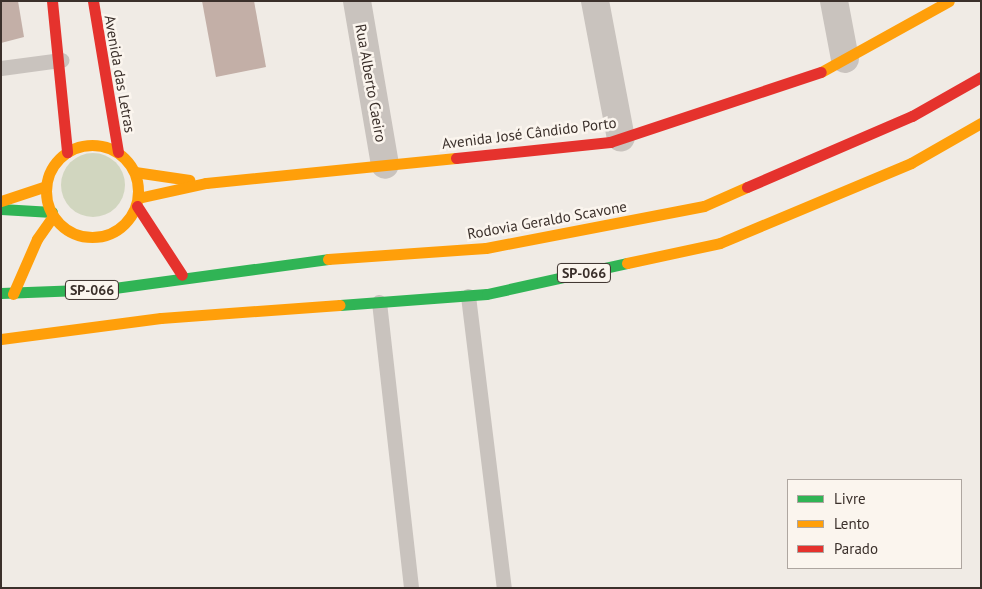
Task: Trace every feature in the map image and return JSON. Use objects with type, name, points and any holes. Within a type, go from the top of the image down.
[{"type":"main road","points":[[52,1],[61,60],[67,152]]},
{"type":"main road","name":"Avenida das Letras","points":[[93,1],[118,152]]},
{"type":"main road","name":"Avenida José Cândido Porto","points":[[137,202],[206,183],[621,138],[804,82],[949,1]]},
{"type":"main road","name":"Rodovia Geraldo Scavone","points":[[1,293],[107,289],[182,275],[486,248],[704,206],[912,116],[981,77]]},
{"type":"main road","name":"SP-066","points":[[1,339],[161,318],[468,296],[720,243],[911,162],[981,123]]},
{"type":"main road","points":[[13,294],[37,239],[52,214],[46,186],[49,172],[67,152],[93,144],[118,152],[135,172],[137,202],[182,275],[161,318]]},
{"type":"main road","name":"Avenida José Cândido Porto","points":[[135,172],[206,183]]},
{"type":"main road","points":[[1,201],[46,186]]},
{"type":"main road","points":[[1,209],[52,214],[76,234],[106,235],[119,229],[137,202]]},
{"type":"street","name":"Rua Alberto Caeiro","points":[[357,1],[385,165]]},
{"type":"street","points":[[595,1],[621,138]]},
{"type":"street","points":[[834,1],[845,60]]},
{"type":"lane","points":[[1,68],[61,60]]},
{"type":"lane","points":[[468,296],[504,588]]},
{"type":"lane","points":[[379,302],[411,588]]},
{"type":"green space","points":[[93,153],[105,155],[116,162],[123,173],[125,185],[123,197],[116,208],[105,215],[93,217],[81,215],[70,208],[63,197],[61,185],[63,173],[70,162],[81,155]]},
{"type":"building","points":[[1,1],[18,1],[24,37],[1,43]]},
{"type":"building","points":[[202,1],[254,1],[266,67],[216,77]]},
{"type":"traffic: fast","points":[[1,209],[52,212]]},
{"type":"traffic: fast","points":[[1,293],[107,289],[328,259]]},
{"type":"traffic: fast","points":[[340,305],[487,294],[627,263]]},
{"type":"traffic: slow","points":[[821,72],[949,1]]},
{"type":"traffic: slow","points":[[627,263],[720,243],[911,163],[981,123]]},
{"type":"traffic: slow","points":[[92,145],[110,148],[125,158],[135,173],[138,191],[135,209],[125,224],[110,234],[92,237],[74,234],[59,224],[49,209],[46,191],[49,173],[59,158],[74,148],[92,145]]},
{"type":"traffic: slow","points":[[138,198],[206,183],[456,158]]},
{"type":"traffic: slow","points":[[135,172],[189,180]]},
{"type":"traffic: slow","points":[[1,201],[46,186]]},
{"type":"traffic: slow","points":[[328,259],[486,248],[704,206],[747,187]]},
{"type":"traffic: slow","points":[[13,294],[37,239],[53,216]]},
{"type":"traffic: slow","points":[[1,339],[161,318],[340,305]]},
{"type":"traffic: jam","points":[[52,1],[67,152]]},
{"type":"traffic: jam","points":[[93,1],[118,152]]},
{"type":"traffic: jam","points":[[456,158],[610,142],[821,72]]},
{"type":"traffic: jam","points":[[747,187],[912,116],[981,77]]},
{"type":"traffic: jam","points":[[137,206],[182,275]]}]
